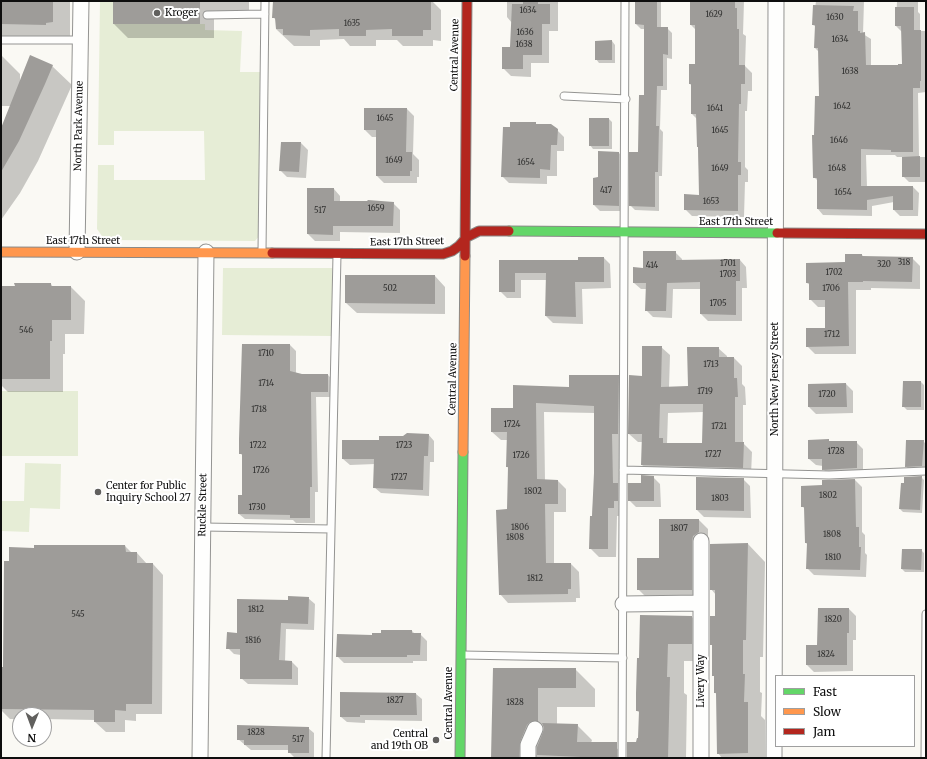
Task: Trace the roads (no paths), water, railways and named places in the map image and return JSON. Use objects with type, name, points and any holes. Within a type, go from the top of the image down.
[{"type":"street","name":"North Park Avenue","points":[[77,252],[81,1]]},
{"type":"street","name":"Central Avenue","points":[[460,758],[467,1]]},
{"type":"street","name":"North New Jersey Street","points":[[774,758],[776,1]]},
{"type":"street","name":"East 17th Street","points":[[1,252],[443,254],[452,251],[464,242],[467,237],[479,231],[926,234]]},
{"type":"street","name":"Ruckle Street","points":[[200,758],[206,252]]},
{"type":"street","name":"Livery Way","points":[[701,541],[701,758]]},
{"type":"street","points":[[623,604],[701,603]]},
{"type":"street","points":[[528,758],[528,746],[534,729]]},
{"type":"lane","points":[[262,252],[265,1]]},
{"type":"lane","points":[[622,758],[626,99],[625,1]]},
{"type":"lane","points":[[206,15],[265,14]]},
{"type":"lane","points":[[1,40],[81,40]]},
{"type":"lane","points":[[564,96],[626,99]]},
{"type":"lane","points":[[326,758],[337,253]]},
{"type":"lane","points":[[623,470],[829,474],[926,471]]},
{"type":"lane","points":[[203,527],[331,529]]},
{"type":"lane","points":[[925,758],[926,614]]},
{"type":"lane","points":[[461,655],[623,658]]},
{"type":"place","name":"Kroger","points":[[157,13]]},
{"type":"place","name":"Center for Public Inquiry School 27","points":[[98,492]]},
{"type":"place","name":"Central and 19th OB","points":[[436,740]]}]
